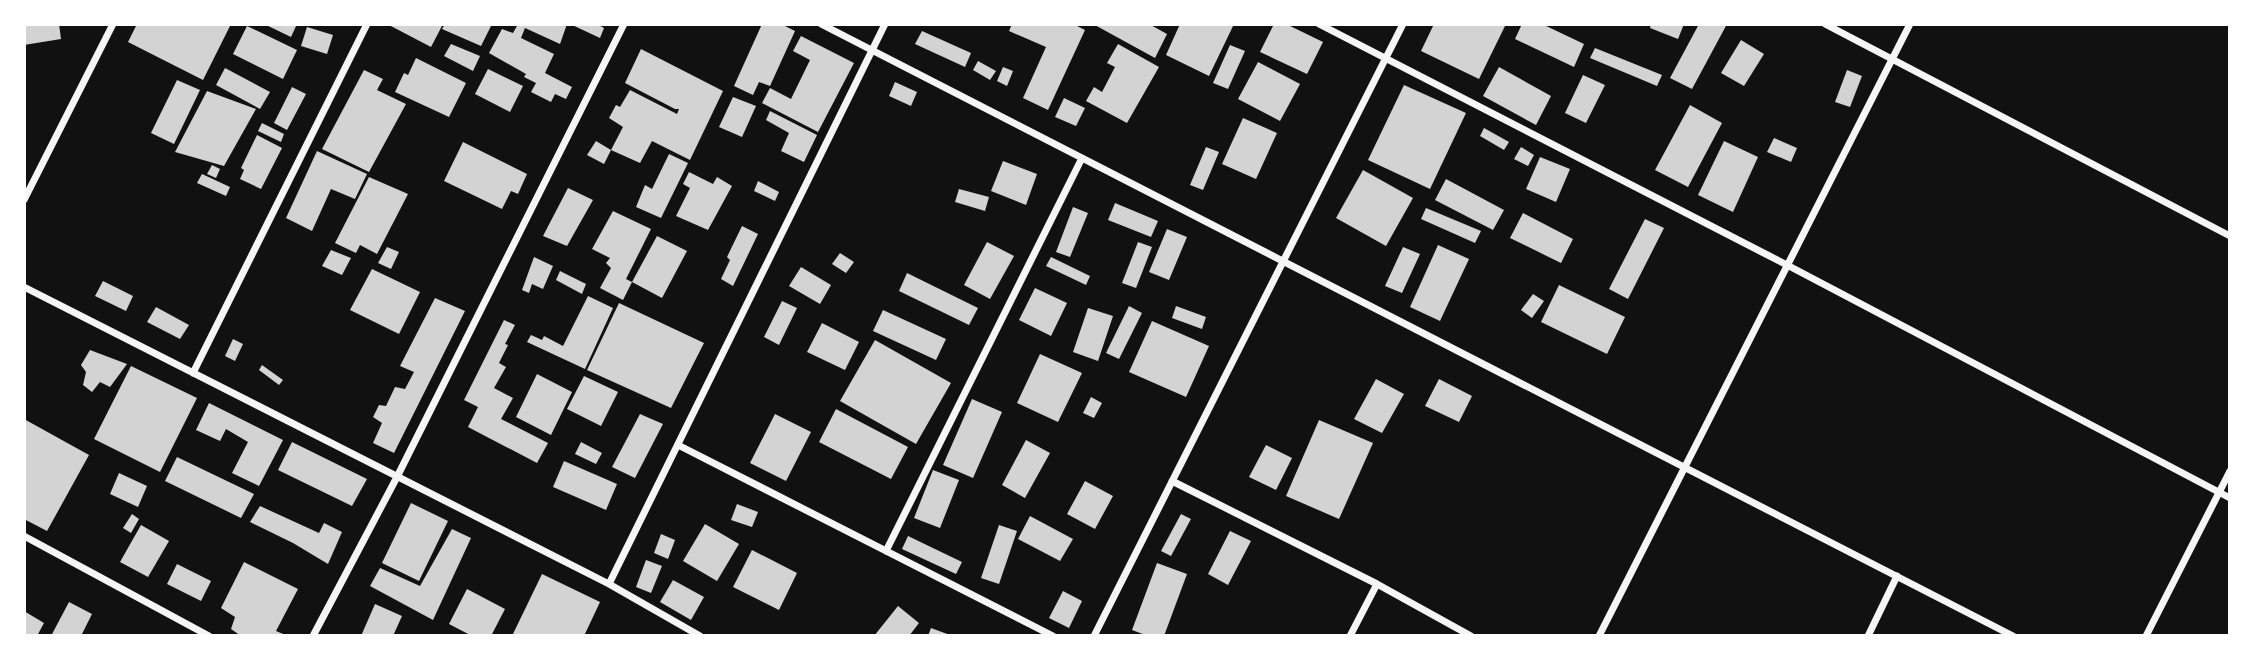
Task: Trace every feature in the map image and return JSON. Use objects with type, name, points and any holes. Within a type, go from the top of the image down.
[{"type":"street","points":[[24,200],[113,24]]},
{"type":"street","points":[[193,373],[367,24]]},
{"type":"street","points":[[313,635],[397,477],[624,24]]},
{"type":"street","points":[[821,24],[2013,635]]},
{"type":"street","points":[[609,584],[885,24]]},
{"type":"street","points":[[1319,24],[1787,265],[2230,498]]},
{"type":"street","points":[[1094,635],[1403,24]]},
{"type":"street","points":[[1825,24],[2230,236]]},
{"type":"street","points":[[1599,635],[1910,24]]},
{"type":"street","points":[[886,551],[1082,158]]},
{"type":"street","points":[[24,287],[609,584],[700,635]]},
{"type":"street","points":[[678,445],[1054,635]]},
{"type":"street","points":[[2146,635],[2230,471]]},
{"type":"street","points":[[1172,481],[1377,584],[1471,635]]},
{"type":"street","points":[[24,536],[209,635]]},
{"type":"street","points":[[1868,635],[1897,576]]},
{"type":"street","points":[[1350,635],[1377,584]]},
{"type":"building","points":[[24,24],[59,24],[61,39],[24,45]]},
{"type":"building","points":[[137,24],[231,24],[203,80],[128,42]]},
{"type":"building","points":[[264,24],[297,24],[291,37]]},
{"type":"building","points":[[387,24],[443,24],[431,47]]},
{"type":"building","points":[[445,24],[492,24],[481,46],[442,29]]},
{"type":"building","points":[[518,24],[567,24],[560,44],[525,28],[521,38],[554,54],[545,73],[572,87],[566,99],[555,94],[551,102],[531,92],[536,83],[524,77],[526,74],[489,53],[502,29],[513,33]]},
{"type":"building","points":[[570,24],[597,24],[604,28],[600,38]]},
{"type":"building","points":[[762,24],[781,24],[795,31],[770,86],[759,82],[753,95],[734,86]]},
{"type":"building","points":[[1012,24],[1073,24],[1085,30],[1048,110],[1023,98],[1046,47],[1009,31]]},
{"type":"building","points":[[1093,24],[1149,24],[1167,34],[1155,58]]},
{"type":"building","points":[[1180,24],[1234,24],[1209,76],[1166,55]]},
{"type":"building","points":[[1274,24],[1286,24],[1323,42],[1307,74],[1260,52]]},
{"type":"building","points":[[1434,24],[1506,24],[1479,79],[1421,51]]},
{"type":"building","points":[[1522,24],[1542,24],[1584,44],[1574,67],[1515,39]]},
{"type":"building","points":[[1651,24],[1684,24],[1678,39],[1650,28]]},
{"type":"building","points":[[1699,24],[1727,24],[1692,89],[1670,78]]},
{"type":"building","points":[[247,26],[297,50],[283,79],[233,54]]},
{"type":"building","points":[[307,27],[333,35],[327,54],[301,46]]},
{"type":"building","points":[[922,31],[971,53],[965,67],[915,44]]},
{"type":"building","points":[[801,36],[854,63],[818,132],[762,103],[770,88],[791,99],[810,60],[793,51]]},
{"type":"building","points":[[1741,40],[1764,54],[1744,86],[1721,73]]},
{"type":"building","points":[[451,44],[480,56],[473,71],[444,56]]},
{"type":"building","points":[[1118,44],[1159,67],[1127,123],[1086,101],[1094,87],[1102,92],[1115,67],[1107,63]]},
{"type":"building","points":[[1230,45],[1245,51],[1228,89],[1213,83]]},
{"type":"building","points":[[1595,48],[1662,75],[1657,86],[1590,58]]},
{"type":"building","points":[[641,49],[723,91],[690,160],[652,141],[640,163],[611,150],[623,127],[609,118],[616,105],[620,107],[630,90],[677,114],[679,109],[625,83]]},
{"type":"building","points":[[416,58],[466,83],[449,117],[395,92],[404,73],[408,75]]},
{"type":"building","points":[[978,61],[996,71],[990,80],[973,70]]},
{"type":"building","points":[[1258,62],[1300,84],[1280,121],[1238,99]]},
{"type":"building","points":[[1003,67],[1013,71],[1007,86],[997,81]]},
{"type":"building","points":[[1499,67],[1551,96],[1536,125],[1483,96]]},
{"type":"building","points":[[225,68],[270,92],[260,109],[216,85]]},
{"type":"building","points":[[488,69],[523,86],[510,112],[475,94]]},
{"type":"building","points":[[364,70],[383,79],[377,90],[406,104],[369,172],[322,149]]},
{"type":"building","points":[[1847,70],[1862,76],[1850,107],[1835,102]]},
{"type":"building","points":[[1583,75],[1605,85],[1586,123],[1565,113]]},
{"type":"building","points":[[177,80],[200,90],[174,144],[151,133]]},
{"type":"building","points":[[895,82],[917,92],[911,106],[889,96]]},
{"type":"building","points":[[1404,85],[1466,113],[1430,189],[1368,160]]},
{"type":"building","points":[[292,87],[306,94],[287,130],[274,123]]},
{"type":"building","points":[[207,91],[256,109],[224,166],[175,152]]},
{"type":"building","points":[[733,97],[756,106],[742,137],[719,127]]},
{"type":"building","points":[[1064,98],[1085,108],[1076,126],[1055,117]]},
{"type":"building","points":[[1690,105],[1722,123],[1688,187],[1655,170]]},
{"type":"building","points":[[770,111],[817,135],[804,162],[781,151],[789,133],[766,120]]},
{"type":"building","points":[[1243,118],[1277,133],[1256,179],[1222,164]]},
{"type":"building","points":[[262,123],[284,134],[281,142],[258,131]]},
{"type":"building","points":[[1484,128],[1509,142],[1504,150],[1480,136]]},
{"type":"building","points":[[257,135],[282,148],[261,189],[240,179],[244,170],[241,168]]},
{"type":"building","points":[[1774,138],[1797,148],[1791,162],[1767,152]]},
{"type":"building","points":[[596,141],[611,150],[604,164],[587,155]]},
{"type":"building","points":[[1724,141],[1758,157],[1733,212],[1698,195]]},
{"type":"building","points":[[463,142],[527,174],[518,194],[511,191],[502,209],[444,181]]},
{"type":"building","points":[[1206,147],[1219,152],[1203,190],[1190,185]]},
{"type":"building","points":[[1521,147],[1534,155],[1528,166],[1514,159]]},
{"type":"building","points":[[317,151],[367,174],[355,199],[331,189],[312,231],[286,218]]},
{"type":"building","points":[[669,154],[688,163],[661,218],[636,207],[645,185],[652,189]]},
{"type":"building","points":[[1540,157],[1570,169],[1556,202],[1526,189]]},
{"type":"building","points":[[1003,161],[1037,174],[1026,205],[991,191]]},
{"type":"building","points":[[212,165],[220,169],[216,178],[207,174]]},
{"type":"building","points":[[1363,170],[1413,198],[1386,246],[1336,218]]},
{"type":"building","points":[[689,172],[713,184],[717,177],[732,186],[708,230],[676,216],[690,188],[683,184]]},
{"type":"building","points":[[202,174],[230,187],[226,196],[197,183]]},
{"type":"building","points":[[369,177],[408,194],[377,254],[360,245],[356,253],[335,243]]},
{"type":"building","points":[[1446,179],[1504,210],[1493,230],[1435,200]]},
{"type":"building","points":[[758,181],[779,192],[775,201],[754,191]]},
{"type":"building","points":[[568,188],[593,200],[567,246],[543,236]]},
{"type":"building","points":[[959,189],[989,197],[985,211],[955,202]]},
{"type":"building","points":[[1115,203],[1158,221],[1151,237],[1108,220]]},
{"type":"building","points":[[1073,207],[1088,213],[1070,257],[1056,252]]},
{"type":"building","points":[[1426,208],[1481,231],[1475,243],[1421,219]]},
{"type":"building","points":[[613,211],[651,229],[626,279],[632,282],[623,300],[600,288],[611,268],[606,263],[610,258],[592,249]]},
{"type":"building","points":[[1523,213],[1573,239],[1561,263],[1510,238]]},
{"type":"building","points":[[1645,219],[1664,228],[1628,299],[1609,289]]},
{"type":"building","points":[[742,226],[758,234],[733,286],[721,279],[730,260],[727,257]]},
{"type":"building","points":[[1167,229],[1187,237],[1169,280],[1149,272]]},
{"type":"building","points":[[657,236],[687,251],[662,298],[632,282]]},
{"type":"building","points":[[987,242],[1014,256],[990,299],[964,285]]},
{"type":"building","points":[[1138,242],[1152,247],[1136,288],[1122,283]]},
{"type":"building","points":[[1438,245],[1469,259],[1440,321],[1410,307]]},
{"type":"building","points":[[387,247],[399,252],[391,269],[378,263]]},
{"type":"building","points":[[1403,247],[1420,254],[1402,293],[1385,286]]},
{"type":"building","points":[[331,250],[351,258],[342,275],[322,266]]},
{"type":"building","points":[[840,253],[854,262],[846,273],[832,264]]},
{"type":"building","points":[[534,257],[553,266],[543,289],[532,284],[529,293],[522,290]]},
{"type":"building","points":[[1051,257],[1090,276],[1086,285],[1046,266]]},
{"type":"building","points":[[801,267],[831,285],[820,304],[789,286]]},
{"type":"building","points":[[372,269],[420,292],[399,334],[350,310]]},
{"type":"building","points":[[560,271],[586,284],[582,294],[556,280]]},
{"type":"building","points":[[907,273],[978,308],[969,325],[899,291]]},
{"type":"building","points":[[103,281],[133,296],[126,311],[95,296]]},
{"type":"building","points":[[1559,285],[1625,317],[1607,354],[1541,322]]},
{"type":"building","points":[[1035,288],[1067,303],[1051,336],[1019,320]]},
{"type":"building","points":[[1533,294],[1544,301],[1532,318],[1521,310]]},
{"type":"building","points":[[588,296],[613,308],[585,369],[527,342],[531,335],[542,340],[544,336],[563,346]]},
{"type":"building","points":[[435,298],[465,311],[394,453],[373,443],[382,423],[373,417],[379,405],[386,406],[395,387],[405,389],[414,372],[400,366]]},
{"type":"building","points":[[782,301],[797,308],[779,345],[764,337]]},
{"type":"building","points":[[619,303],[704,343],[671,408],[587,370]]},
{"type":"building","points":[[1129,306],[1142,313],[1119,359],[1106,353]]},
{"type":"building","points":[[1176,306],[1206,317],[1202,329],[1172,318]]},
{"type":"building","points":[[156,307],[189,325],[180,339],[147,322]]},
{"type":"building","points":[[1088,308],[1113,316],[1098,361],[1073,352]]},
{"type":"building","points":[[883,310],[946,339],[936,360],[873,331]]},
{"type":"building","points":[[504,320],[515,325],[499,363],[506,367],[494,388],[513,398],[501,419],[548,443],[537,463],[468,427],[478,407],[464,400]]},
{"type":"building","points":[[1152,321],[1209,346],[1186,397],[1129,372]]},
{"type":"building","points":[[822,323],[859,342],[845,370],[807,352]]},
{"type":"building","points":[[233,339],[243,344],[235,361],[225,356]]},
{"type":"building","points":[[875,340],[951,383],[916,444],[840,401]]},
{"type":"building","points":[[90,350],[127,364],[110,387],[100,382],[92,392],[83,385],[86,372],[81,365]]},
{"type":"building","points":[[1040,354],[1082,373],[1058,422],[1017,403]]},
{"type":"building","points":[[262,365],[283,380],[279,385],[259,370]]},
{"type":"building","points":[[131,366],[197,398],[160,472],[94,439]]},
{"type":"building","points":[[537,374],[572,392],[551,435],[516,417]]},
{"type":"building","points":[[584,376],[618,392],[601,426],[567,409]]},
{"type":"building","points":[[1376,379],[1404,394],[1382,433],[1354,419]]},
{"type":"building","points":[[1439,379],[1472,396],[1459,422],[1425,406]]},
{"type":"building","points":[[1091,397],[1102,403],[1094,418],[1083,413]]},
{"type":"building","points":[[972,399],[1002,412],[973,478],[943,465]]},
{"type":"building","points":[[209,403],[283,440],[259,486],[232,473],[248,442],[226,429],[220,441],[196,430]]},
{"type":"building","points":[[836,409],[908,447],[891,479],[819,442]]},
{"type":"building","points":[[640,414],[663,424],[635,478],[612,467]]},
{"type":"building","points":[[775,414],[811,432],[786,481],[750,463]]},
{"type":"building","points":[[24,419],[89,455],[47,531],[24,519]]},
{"type":"building","points":[[1319,420],[1373,443],[1339,519],[1286,496]]},
{"type":"building","points":[[1026,440],[1050,453],[1025,498],[1002,485]]},
{"type":"building","points":[[292,442],[367,479],[352,506],[278,470]]},
{"type":"building","points":[[581,442],[602,453],[596,464],[575,454]]},
{"type":"building","points":[[1266,445],[1292,458],[1276,490],[1249,477]]},
{"type":"building","points":[[177,457],[254,494],[241,518],[165,481]]},
{"type":"building","points":[[564,461],[617,484],[606,510],[553,487]]},
{"type":"building","points":[[933,470],[959,480],[940,528],[914,518]]},
{"type":"building","points":[[119,473],[147,486],[138,507],[110,494]]},
{"type":"building","points":[[1085,481],[1113,496],[1095,529],[1067,514]]},
{"type":"building","points":[[411,503],[448,521],[419,581],[382,563]]},
{"type":"building","points":[[737,504],[758,512],[752,527],[731,520]]},
{"type":"building","points":[[260,506],[319,533],[324,523],[342,532],[328,564],[250,522]]},
{"type":"building","points":[[132,514],[139,519],[131,533],[123,528]]},
{"type":"building","points":[[1181,514],[1191,519],[1171,556],[1161,551]]},
{"type":"building","points":[[1030,516],[1073,539],[1060,561],[1018,539]]},
{"type":"building","points":[[705,524],[739,544],[717,581],[683,561]]},
{"type":"building","points":[[141,525],[169,541],[148,577],[120,562]]},
{"type":"building","points":[[999,525],[1017,531],[999,584],[981,578]]},
{"type":"building","points":[[452,529],[471,538],[433,620],[370,586],[380,568],[420,586]]},
{"type":"building","points":[[1230,531],[1251,541],[1228,585],[1208,574]]},
{"type":"building","points":[[661,534],[675,540],[668,559],[654,553]]},
{"type":"building","points":[[908,536],[962,562],[956,574],[902,549]]},
{"type":"building","points":[[752,550],[797,573],[779,610],[733,587]]},
{"type":"building","points":[[646,560],[662,566],[651,593],[636,587]]},
{"type":"building","points":[[244,562],[298,589],[276,631],[288,636],[241,636],[231,629],[235,617],[221,608]]},
{"type":"building","points":[[1157,563],[1187,574],[1164,636],[1148,636],[1132,630]]},
{"type":"building","points":[[177,564],[211,581],[201,601],[167,584]]},
{"type":"building","points":[[542,574],[600,602],[584,636],[512,636]]},
{"type":"building","points":[[673,580],[704,597],[691,620],[660,602]]},
{"type":"building","points":[[467,589],[505,609],[491,636],[472,636],[449,624]]},
{"type":"building","points":[[1063,591],[1082,601],[1069,628],[1049,618]]},
{"type":"building","points":[[69,602],[92,614],[81,636],[51,636]]},
{"type":"building","points":[[375,604],[402,616],[393,636],[361,636]]},
{"type":"building","points":[[898,606],[919,623],[909,636],[874,636]]},
{"type":"building","points":[[24,611],[44,623],[37,636],[24,636]]},
{"type":"building","points":[[931,628],[950,635],[950,636],[928,636]]}]
